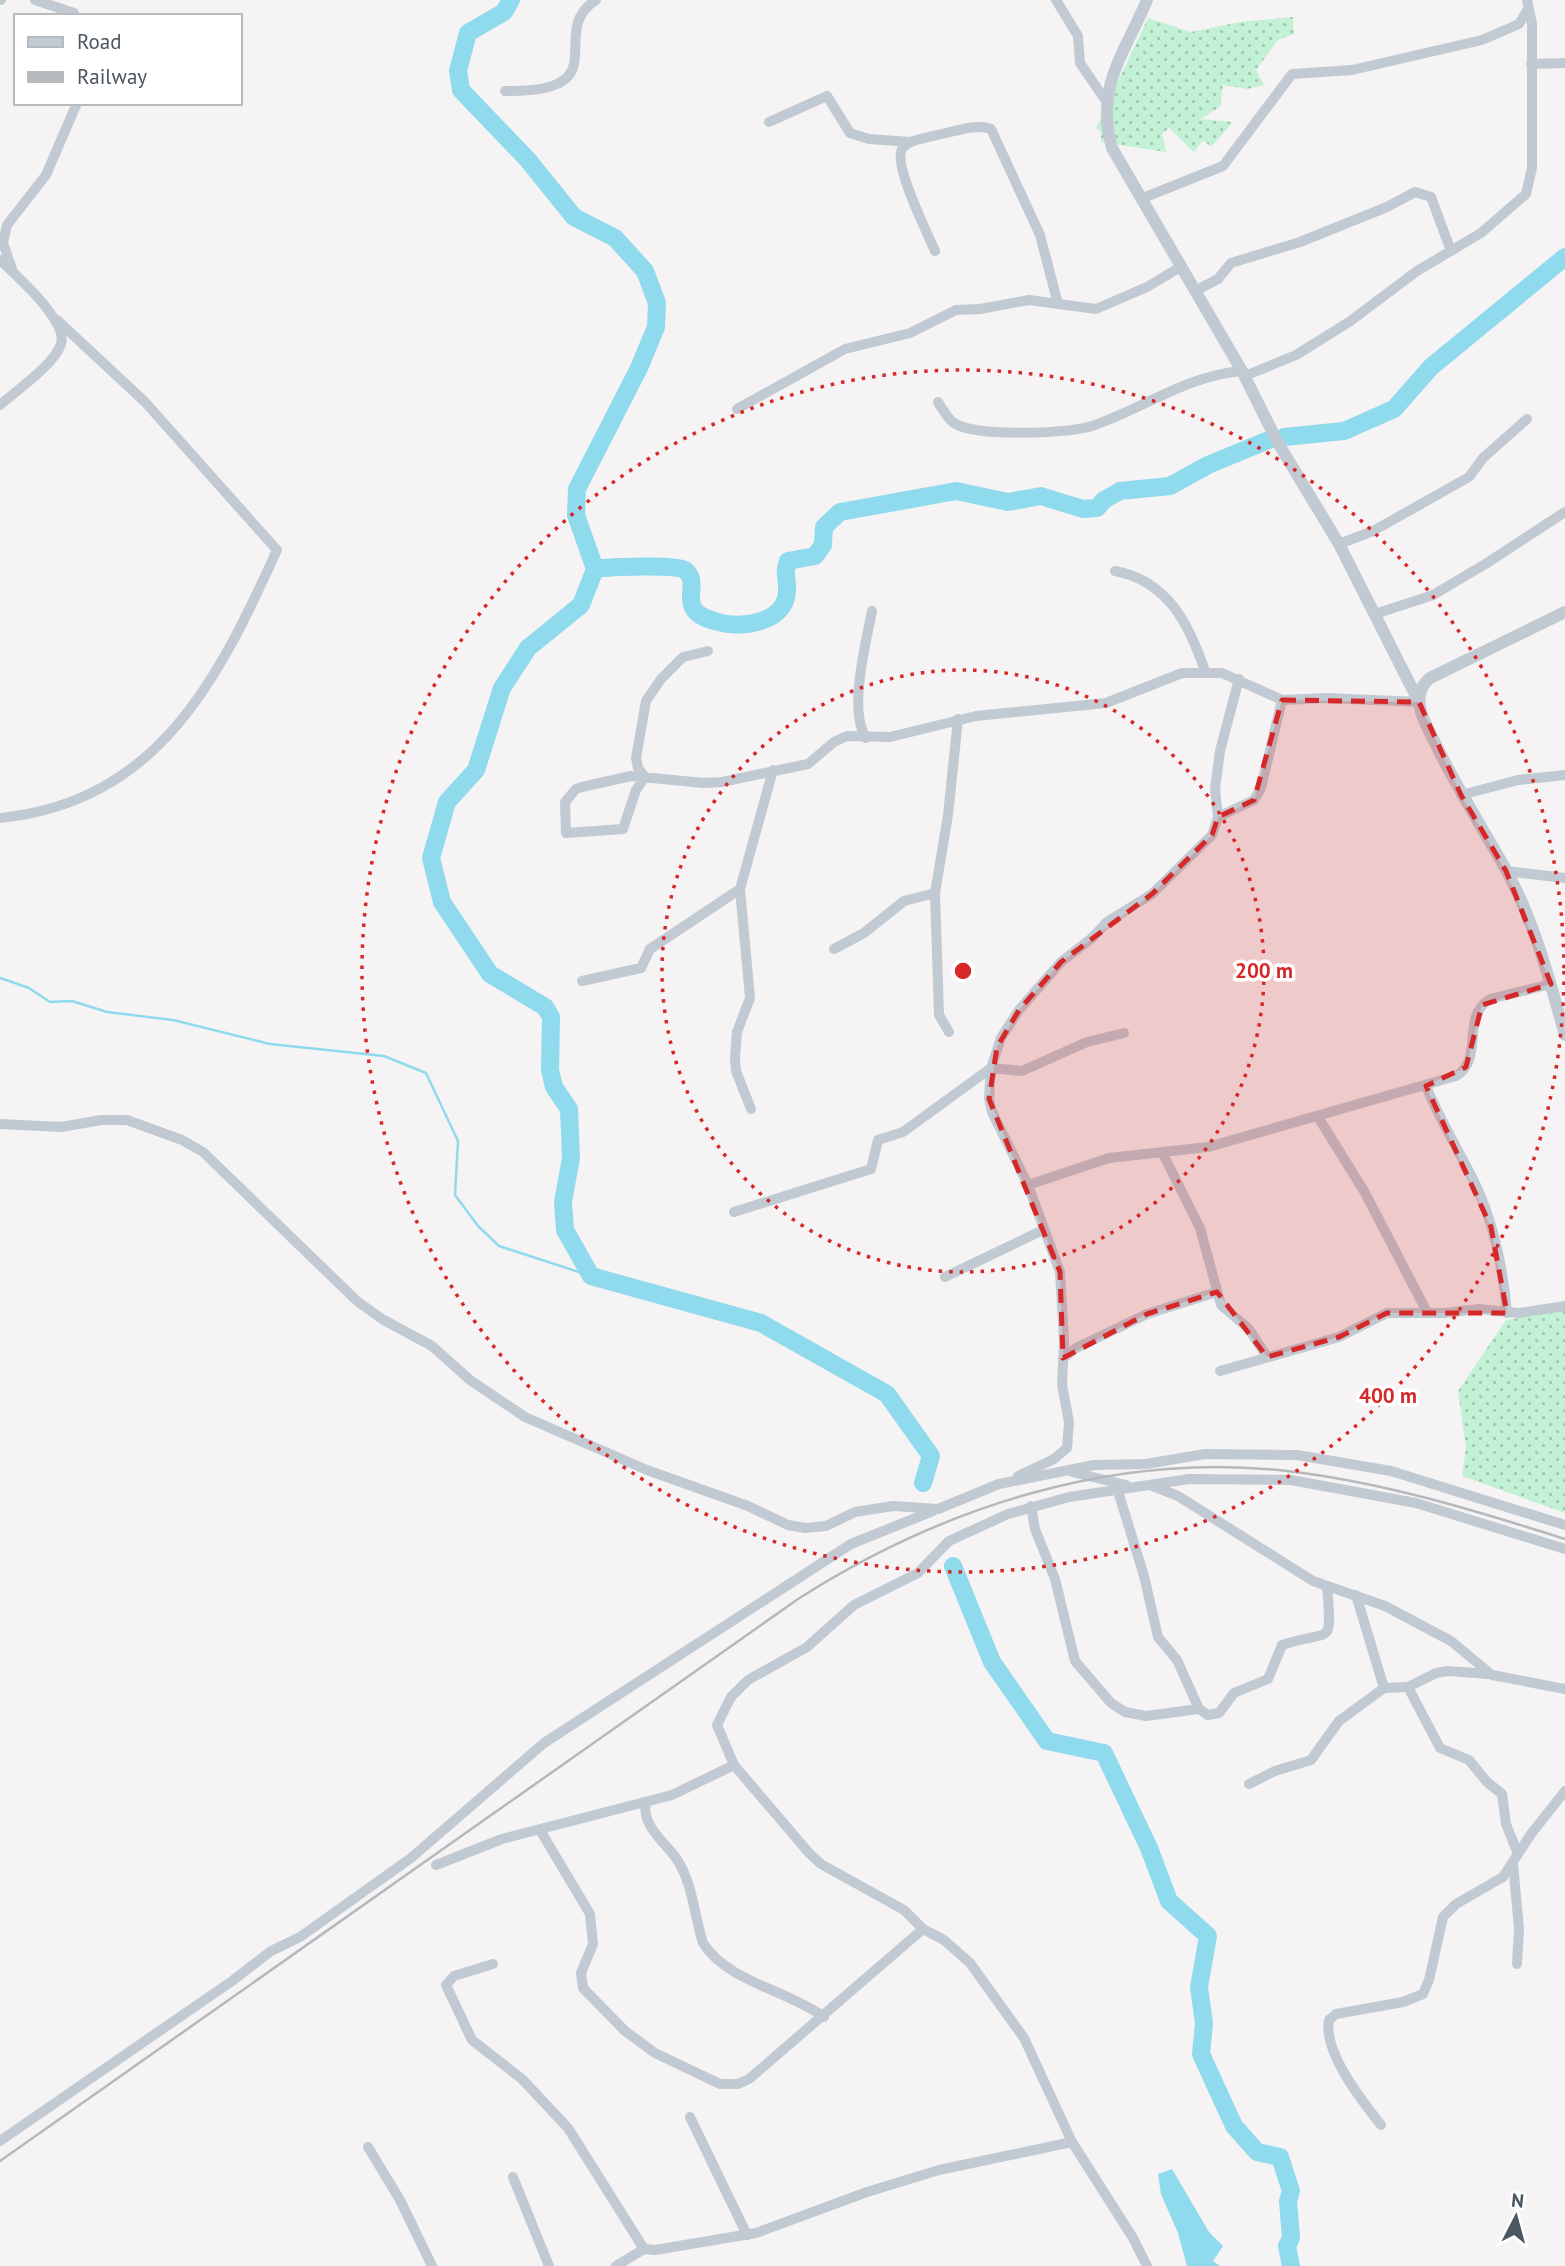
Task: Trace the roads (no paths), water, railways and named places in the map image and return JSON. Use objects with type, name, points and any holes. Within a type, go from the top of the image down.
[{"type":"street","points":[[35,0],[74,14]]},
{"type":"street","points":[[67,0],[74,14]]},
{"type":"street","points":[[505,91],[559,86],[569,76],[574,64],[578,23],[589,4],[596,0]]},
{"type":"street","points":[[1056,0],[1078,36],[1080,63],[1106,101]]},
{"type":"street","points":[[1147,0],[1116,64],[1106,101],[1106,125],[1112,148],[1244,374],[1278,443],[1339,544],[1375,614],[1419,702],[1423,718],[1461,796],[1506,871],[1537,941],[1564,1030]]},
{"type":"street","points":[[1143,198],[1223,166],[1292,74],[1352,70],[1482,40],[1519,24],[1527,4]]},
{"type":"street","points":[[938,402],[953,423],[972,430],[1069,430],[1092,426],[1146,400],[1214,375],[1244,374],[1296,355],[1321,341],[1381,296],[1501,218],[1526,194],[1530,186],[1532,24],[1527,4]]},
{"type":"street","points":[[1531,64],[1565,63]]},
{"type":"street","points":[[769,122],[827,96],[850,133],[869,139],[912,142],[978,126],[995,133],[1040,235],[1058,304]]},
{"type":"street","points":[[14,273],[3,243],[3,226],[46,175],[77,105]]},
{"type":"street","points":[[912,142],[901,150],[900,164],[935,251]]},
{"type":"street","points":[[1196,290],[1218,279],[1231,263],[1300,242],[1421,191],[1431,197],[1451,251]]},
{"type":"street","points":[[0,260],[57,320],[145,402],[277,550],[217,673],[141,762],[122,777],[84,797],[29,815],[0,818]]},
{"type":"street","points":[[737,409],[845,349],[910,333],[956,310],[979,309],[1029,300],[1088,310],[1104,307],[1147,287],[1182,266]]},
{"type":"street","points":[[0,405],[53,358],[60,346],[62,335],[57,320]]},
{"type":"street","points":[[1339,544],[1373,531],[1469,477],[1483,458],[1527,419]]},
{"type":"street","points":[[1375,614],[1433,595],[1488,564],[1565,512]]},
{"type":"street","points":[[1115,571],[1136,576],[1167,595],[1186,626],[1205,671]]},
{"type":"street","points":[[866,738],[860,724],[860,684],[872,611]]},
{"type":"street","points":[[1419,702],[1422,688],[1430,678],[1565,612]]},
{"type":"street","points":[[645,776],[638,768],[636,758],[646,701],[661,679],[683,657],[708,652]]},
{"type":"street","points":[[645,776],[636,790],[623,829],[566,833],[565,802],[576,789],[617,778],[645,776],[704,783],[808,764],[840,738],[890,737],[958,719],[1015,710],[1106,703],[1182,673],[1205,671],[1239,679],[1282,700],[1327,698],[1419,702]]},
{"type":"street","points":[[0,2141],[232,1981],[271,1951],[300,1937],[411,1858],[544,1743],[851,1544],[999,1484],[1054,1459],[1067,1448],[1069,1422],[1062,1385],[1060,1272],[1056,1255],[1043,1230],[1028,1185],[992,1112],[989,1099],[991,1068],[1005,1030],[1053,969],[1107,922],[1152,894],[1212,835],[1218,817],[1214,789],[1218,764],[1228,711],[1239,679]]},
{"type":"street","points":[[1218,817],[1254,800],[1261,788],[1282,700]]},
{"type":"street","points":[[949,1032],[939,1015],[935,893],[948,815],[958,719]]},
{"type":"street","points":[[751,1109],[736,1071],[735,1058],[737,1032],[750,998],[740,889],[773,770]]},
{"type":"street","points":[[1461,796],[1518,780],[1565,775]]},
{"type":"street","points":[[1506,871],[1565,878]]},
{"type":"street","points":[[582,981],[641,968],[650,949],[740,889]]},
{"type":"street","points":[[834,949],[864,933],[904,901],[935,893]]},
{"type":"street","points":[[1028,1185],[1109,1158],[1190,1151],[1318,1118],[1456,1076],[1466,1067],[1475,1013],[1482,1004],[1551,984]]},
{"type":"street","points":[[734,1212],[871,1169],[878,1140],[903,1132],[991,1068],[1022,1071],[1087,1042],[1124,1033]]},
{"type":"street","points":[[1426,1086],[1446,1133],[1472,1178],[1491,1227],[1504,1278],[1507,1313]]},
{"type":"street","points":[[1318,1118],[1364,1191],[1427,1312]]},
{"type":"street","points":[[0,1124],[61,1127],[107,1119],[127,1120],[182,1140],[203,1152],[357,1301],[382,1319],[432,1346],[470,1380],[525,1417],[647,1470],[748,1506],[788,1525],[805,1528],[826,1526],[855,1512],[875,1508],[938,1509]]},
{"type":"street","points":[[1163,1153],[1200,1228],[1221,1305],[1249,1329],[1266,1357]]},
{"type":"street","points":[[945,1277],[1043,1230]]},
{"type":"street","points":[[1063,1358],[1076,1348],[1147,1314],[1217,1293]]},
{"type":"street","points":[[1220,1371],[1339,1337],[1387,1313],[1479,1309],[1507,1313],[1565,1306]]},
{"type":"street","points":[[999,1484],[1094,1465],[1146,1464],[1205,1454],[1297,1455],[1405,1474],[1565,1525]]},
{"type":"street","points":[[1066,1471],[1130,1485]]},
{"type":"street","points":[[1147,2266],[1133,2238],[1072,2142],[1043,2074],[1013,2021],[970,1963],[944,1940],[923,1929],[904,1910],[821,1864],[734,1765],[717,1725],[731,1697],[748,1680],[807,1647],[854,1605],[918,1573],[949,1541],[990,1521],[1031,1506],[1130,1485],[1229,1477],[1325,1485],[1449,1512],[1565,1549]]},
{"type":"street","points":[[1144,1484],[1178,1496],[1313,1581],[1396,1611],[1451,1641],[1492,1675]]},
{"type":"street","points":[[1117,1488],[1144,1576],[1158,1637],[1177,1660],[1199,1709]]},
{"type":"street","points":[[1031,1506],[1035,1529],[1055,1579],[1075,1661],[1111,1703],[1125,1712],[1146,1716],[1199,1709],[1214,1715],[1234,1693],[1264,1683],[1282,1644],[1323,1637],[1330,1623],[1327,1586]]},
{"type":"street","points":[[1356,1595],[1384,1689]]},
{"type":"street","points":[[1249,1784],[1275,1771],[1311,1760],[1339,1721],[1384,1689],[1408,1687],[1436,1673],[1448,1671],[1492,1675],[1565,1689]]},
{"type":"street","points":[[1408,1687],[1440,1748],[1469,1760],[1487,1782],[1502,1794],[1506,1824],[1518,1854]]},
{"type":"street","points":[[436,1865],[502,1839],[672,1795],[734,1765]]},
{"type":"street","points":[[1381,2124],[1350,2084],[1337,2058],[1328,2020],[1336,2014],[1403,2002],[1423,1994],[1429,1980],[1436,1934],[1443,1917],[1456,1904],[1498,1882],[1565,1791]]},
{"type":"street","points":[[646,1802],[646,1817],[650,1827],[684,1871],[703,1943],[709,1953],[747,1978],[808,2005],[824,2017]]},
{"type":"street","points":[[540,1830],[590,1914],[593,1944],[581,1973],[583,1988],[625,2031],[655,2053],[720,2084],[738,2084],[749,2079],[923,1929]]},
{"type":"street","points":[[1513,1863],[1519,1929],[1517,1964]]},
{"type":"street","points":[[493,1964],[454,1976],[446,1985],[464,2028],[472,2040],[522,2079],[568,2128],[644,2249]]},
{"type":"street","points":[[690,2117],[747,2235]]},
{"type":"street","points":[[616,2266],[644,2249],[655,2250],[747,2235],[939,2170],[1072,2142]]},
{"type":"street","points":[[368,2147],[400,2200],[432,2266]]},
{"type":"street","points":[[513,2177],[549,2266]]},
{"type":"water","points":[[1172,2169],[1209,2232],[1223,2246],[1213,2261],[1220,2266],[1187,2266],[1178,2233],[1161,2194],[1158,2174]]},
{"type":"waterway","points":[[511,0],[504,12],[468,33],[458,71],[461,90],[528,160],[574,217],[615,238],[645,271],[657,303],[656,327],[639,368],[577,489],[576,515],[595,569],[581,605],[528,648],[502,688],[476,770],[447,802],[431,858],[442,902],[490,974],[545,1007],[551,1017],[550,1070],[554,1087],[569,1109],[571,1158],[563,1202],[565,1230],[591,1276],[761,1323],[887,1394],[931,1456],[923,1483]]},
{"type":"waterway","points":[[1284,437],[1344,431],[1394,409],[1431,367],[1565,257]]},
{"type":"waterway","points":[[595,569],[656,567],[685,570],[691,578],[692,605],[699,614],[727,624],[749,624],[779,611],[787,592],[788,561],[815,556],[823,545],[824,527],[840,512],[956,491],[1008,502],[1041,496],[1083,509],[1097,508],[1104,500],[1120,491],[1170,486],[1208,465],[1271,439]]},
{"type":"waterway","points":[[0,978],[29,988],[50,1002],[72,1001],[107,1012],[173,1020],[270,1044],[384,1056],[426,1073],[458,1141],[455,1195],[478,1226],[499,1246],[591,1276]]},
{"type":"waterway","points":[[953,1566],[992,1662],[1047,1741],[1104,1753],[1149,1848],[1169,1901],[1208,1936],[1199,1987],[1204,2023],[1201,2054],[1234,2126],[1257,2152],[1280,2157],[1291,2191],[1288,2201],[1291,2238],[1287,2246],[1291,2266]]},
{"type":"railway","points":[[0,2161],[798,1599],[853,1566],[911,1537],[971,1513],[1032,1493],[1095,1478],[1158,1470],[1223,1467],[1287,1471],[1358,1482],[1462,1508],[1565,1539]]}]
